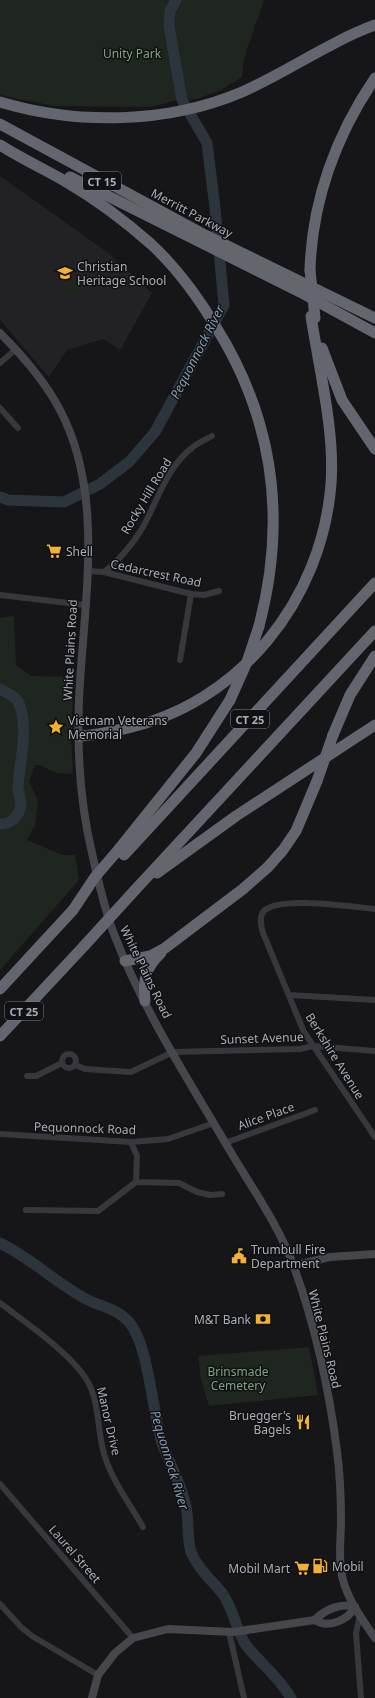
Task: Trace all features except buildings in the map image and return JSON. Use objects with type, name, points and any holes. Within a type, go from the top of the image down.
[{"type":"highway","points":[[0,102],[38,111],[96,117],[131,117],[174,112],[200,106],[242,92],[375,25]]},
{"type":"highway","points":[[78,736],[100,734],[148,723],[180,711],[202,699],[228,681],[252,659],[277,630],[296,600],[311,568],[323,534],[330,497],[332,470],[331,442],[313,317],[310,270],[313,230],[323,188],[347,127],[375,78]]},
{"type":"highway","name":"Merritt Parkway","points":[[0,124],[205,240]]},
{"type":"highway","name":"Merritt Parkway","points":[[0,140],[227,251],[375,318]]},
{"type":"highway","points":[[0,145],[70,184],[151,244],[173,268],[206,310],[238,364],[256,408],[269,460],[272,486],[271,557],[265,599],[259,626],[247,662],[230,700],[196,754],[122,852]]},
{"type":"highway","name":"Merritt Parkway","points":[[227,251],[375,333]]},
{"type":"highway","points":[[313,317],[334,383],[351,415],[375,449]]},
{"type":"highway","name":"CT 25","points":[[0,989],[73,910],[122,852],[375,584]]},
{"type":"highway","name":"CT 25","points":[[0,1036],[375,631]]},
{"type":"highway","points":[[125,961],[150,956],[171,944],[252,882],[276,859],[290,841],[301,822],[333,735],[350,695],[375,656]]},
{"type":"highway","points":[[136,889],[236,816],[375,725]]},
{"type":"highway","points":[[145,1001],[144,979],[148,969],[171,944]]},
{"type":"main road","name":"White Plains Road","points":[[0,333],[34,370],[60,410],[81,471],[87,508],[88,571],[84,605],[78,736],[83,811],[103,903],[125,961],[145,1001],[225,1143],[271,1219],[293,1266],[316,1340],[332,1422],[339,1473],[341,1570],[344,1583],[355,1607],[375,1638]]},
{"type":"main road","points":[[293,1266],[330,1257],[375,1254]]},
{"type":"main road","points":[[92,1698],[98,1675],[115,1653],[133,1638],[168,1629],[231,1632],[315,1620],[324,1624],[342,1620],[349,1616],[355,1607],[341,1605],[320,1615],[315,1620]]},
{"type":"street","points":[[0,363],[16,349]]},
{"type":"street","points":[[0,408],[18,428]]},
{"type":"street","name":"Rocky Hill Road","points":[[104,572],[112,566],[141,528],[170,474],[182,457],[192,447],[212,436]]},
{"type":"street","name":"Cedarcrest Road","points":[[88,571],[104,572],[191,594],[204,595],[219,591]]},
{"type":"street","points":[[180,660],[191,594]]},
{"type":"street","points":[[0,595],[84,605]]},
{"type":"street","name":"Berkshire Avenue","points":[[375,909],[287,902],[272,905],[262,914],[261,920],[263,933],[296,1014],[313,1046],[375,1138]]},
{"type":"street","points":[[289,995],[375,1000]]},
{"type":"street","name":"Sunset Avenue","points":[[173,1052],[300,1050],[313,1046],[375,1051]]},
{"type":"street","points":[[75,1064],[85,1069],[132,1072],[173,1052]]},
{"type":"street","points":[[62,1063],[62,1058],[69,1054],[74,1057],[75,1064]]},
{"type":"street","points":[[62,1063],[68,1068],[75,1064]]},
{"type":"street","points":[[27,1076],[36,1076],[62,1063]]},
{"type":"street","name":"Alice Place","points":[[225,1143],[315,1110]]},
{"type":"street","name":"Pequonnock Road","points":[[0,1134],[131,1142],[168,1139],[214,1123]]},
{"type":"street","points":[[131,1142],[137,1156],[136,1182]]},
{"type":"street","points":[[26,1210],[98,1211],[136,1182],[179,1183],[197,1192],[210,1195],[222,1194]]},
{"type":"street","name":"Manor Drive","points":[[0,1303],[70,1360],[88,1383],[96,1406],[100,1439],[105,1457],[114,1477],[143,1527]]},
{"type":"street","name":"Laurel Street","points":[[0,1484],[133,1638]]},
{"type":"street","points":[[0,1604],[21,1627],[32,1636],[98,1675]]},
{"type":"street","points":[[360,1615],[356,1633],[361,1698]]},
{"type":"street","points":[[231,1632],[244,1698]]},
{"type":"shaded area","name":"Christian Heritage School","points":[[0,176],[107,252],[152,293],[120,350],[103,339],[67,350],[49,377],[0,320]]},
{"type":"green space","name":"Unity Park","points":[[0,0],[264,0],[244,59],[242,77],[221,90],[197,99],[177,100],[151,107],[54,106],[0,95]]},
{"type":"green space","points":[[69,279],[83,288],[78,296],[64,287]]},
{"type":"green space","points":[[14,616],[16,665],[31,676],[74,677],[71,738],[73,774],[57,773],[39,765],[35,765],[29,781],[38,801],[35,825],[27,840],[63,855],[75,855],[79,880],[0,970],[0,618]]},
{"type":"green space","name":"Brinsmade Cemetery","points":[[309,1347],[318,1395],[209,1406],[201,1380],[198,1356]]},
{"type":"waterway","name":"Pequonnock River","points":[[0,497],[8,500],[64,502],[100,484],[129,462],[155,432],[224,305],[207,143],[182,100],[169,26],[170,11],[176,0]]},
{"type":"waterway","name":"Pequonnock River","points":[[0,689],[12,696],[19,703],[23,726],[23,746],[18,786],[21,805],[14,819],[0,824]]},
{"type":"waterway","name":"Pequonnock River","points":[[0,1243],[22,1256],[75,1293],[118,1313],[128,1321],[135,1331],[141,1345],[145,1361],[162,1443],[185,1502],[191,1552],[201,1569],[226,1599],[246,1645],[281,1683],[291,1698]]},
{"type":"place","name":"Christian Heritage School","points":[[65,273]]},
{"type":"place","name":"Shell","points":[[54,551]]},
{"type":"place","name":"Vietnam Veterans Memorial","points":[[56,727]]},
{"type":"place","name":"Trumbull Fire Department","points":[[239,1256]]},
{"type":"place","name":"M&T Bank","points":[[263,1319]]},
{"type":"place","name":"Bruegger's Bagels","points":[[303,1422]]},
{"type":"place","name":"Mobil","points":[[320,1566]]},
{"type":"place","name":"Mobil Mart","points":[[302,1568]]}]
